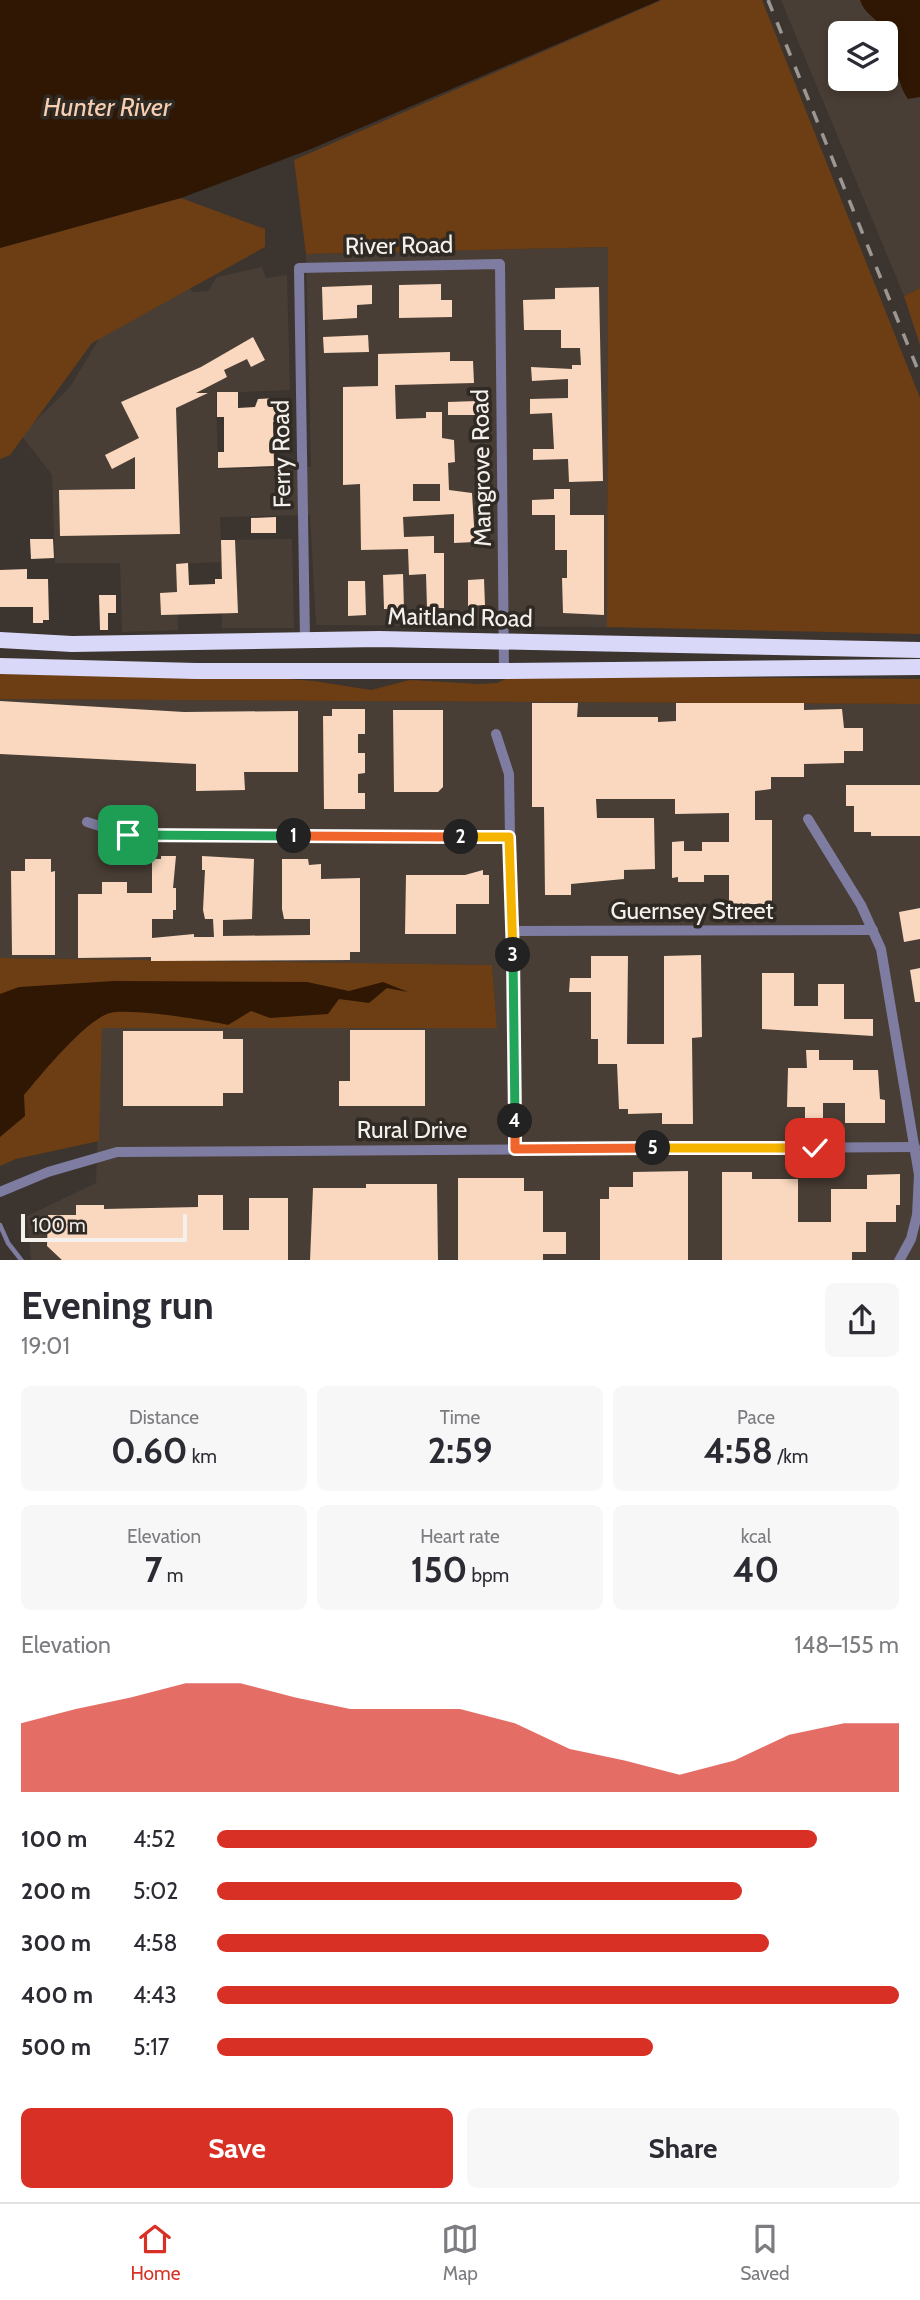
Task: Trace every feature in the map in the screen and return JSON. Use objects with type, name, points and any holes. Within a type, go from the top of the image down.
[{"type":"highway","name":"Maitland Road","points":[[0,640],[72,643],[504,640],[920,650]]},
{"type":"highway","points":[[0,666],[196,671],[920,667]]},
{"type":"street","name":"River Road","points":[[299,268],[500,264]]},
{"type":"street","name":"Mangrove Road","points":[[500,264],[504,671]]},
{"type":"street","name":"Ferry Road","points":[[299,268],[305,640]]},
{"type":"street","points":[[496,734],[509,774],[515,1149]]},
{"type":"street","points":[[807,819],[861,905],[881,949],[919,1175],[917,1215],[911,1239],[900,1260]]},
{"type":"street","points":[[86,822],[128,835],[509,837]]},
{"type":"street","name":"Guernsey Street","points":[[512,931],[873,930]]},
{"type":"street","name":"Rural Drive","points":[[0,1192],[48,1172],[117,1152],[915,1147]]},
{"type":"lane","points":[[0,1225],[8,1243],[21,1260]]},
{"type":"shaded area","points":[[662,0],[762,0],[920,398],[920,634],[607,627],[608,247],[306,254],[294,160]]},
{"type":"shaded area","points":[[781,0],[920,0],[920,288],[904,296]]},
{"type":"shaded area","points":[[181,198],[265,229],[265,247],[92,343],[10,455],[0,459],[0,248]]},
{"type":"shaded area","points":[[608,247],[607,627],[316,625],[310,515],[220,517],[221,540],[292,539],[294,628],[222,628],[220,562],[176,564],[178,630],[122,632],[120,563],[55,563],[52,475],[21,435],[70,387],[103,332],[189,287],[193,292],[208,291],[217,277],[262,267],[266,278],[287,275],[290,390],[216,393],[218,469],[311,467],[306,254]]},
{"type":"shaded area","points":[[920,288],[920,345],[904,296]]},
{"type":"shaded area","points":[[0,674],[249,676],[314,681],[371,690],[410,680],[479,684],[497,683],[512,676],[920,679],[920,704],[0,699]]},
{"type":"shaded area","points":[[0,699],[920,704],[920,1260],[31,1260],[27,1216],[96,1183],[102,1028],[497,1027],[492,965],[0,958]]},
{"type":"shaded area","points":[[0,958],[492,965],[497,1028],[102,1028],[99,1141],[16,1159],[0,1166]]},
{"type":"water","name":"Hunter River","points":[[0,0],[660,0],[311,149],[181,198],[0,248]]},
{"type":"water","points":[[860,0],[920,0],[920,97],[908,99],[900,83],[898,21],[876,21],[864,9]]},
{"type":"water","points":[[114,981],[307,982],[349,991],[383,982],[408,992],[387,988],[369,1003],[339,999],[328,1014],[270,1018],[251,1011],[228,1025],[150,1013],[110,1013],[88,1026],[52,1062],[24,1095],[25,1116],[0,1137],[0,994],[19,987]]},
{"type":"building","points":[[441,284],[441,300],[452,300],[452,317],[399,318],[399,285]]},
{"type":"building","points":[[372,285],[372,304],[357,305],[357,318],[323,320],[322,287]]},
{"type":"building","points":[[599,287],[603,481],[569,482],[568,459],[533,460],[533,449],[554,449],[552,413],[530,414],[530,399],[568,398],[568,379],[532,381],[531,367],[572,369],[572,365],[581,365],[580,348],[561,348],[561,330],[524,330],[523,300],[555,299],[555,288]]},
{"type":"building","points":[[368,335],[369,352],[324,353],[323,337]]},
{"type":"building","points":[[253,337],[265,360],[251,367],[247,359],[224,370],[227,377],[196,393],[208,393],[176,408],[180,534],[60,536],[59,490],[135,489],[135,457],[112,469],[105,455],[139,438],[121,402],[201,367]]},
{"type":"building","points":[[450,352],[450,361],[473,361],[474,383],[395,385],[396,419],[426,418],[426,412],[442,412],[442,438],[454,440],[455,462],[448,463],[449,490],[472,493],[475,542],[454,543],[454,514],[403,517],[404,537],[434,536],[434,553],[444,553],[444,608],[427,608],[426,574],[409,575],[408,549],[361,550],[360,484],[343,485],[343,387],[378,386],[378,354]],"holes":[[[413,484],[440,484],[440,501],[413,501]]]},
{"type":"building","points":[[217,392],[238,392],[238,408],[255,407],[258,399],[276,398],[279,404],[284,404],[283,422],[273,422],[274,466],[218,468],[218,452],[224,452],[224,417],[217,417]]},
{"type":"building","points":[[477,401],[477,415],[448,415],[448,402]]},
{"type":"building","points":[[554,489],[570,489],[570,515],[604,515],[604,615],[563,613],[562,578],[567,578],[567,550],[555,550],[555,515],[532,515],[532,500],[554,499]]},
{"type":"building","points":[[276,517],[276,533],[251,533],[251,518]]},
{"type":"building","points":[[30,539],[53,539],[54,558],[31,559]]},
{"type":"building","points":[[221,540],[235,540],[238,613],[161,615],[160,593],[177,592],[176,564],[188,563],[189,585],[215,584],[215,579],[222,579]]},
{"type":"building","points":[[27,569],[27,579],[48,579],[49,620],[43,620],[43,623],[33,623],[33,607],[0,607],[0,570]]},
{"type":"building","points":[[403,574],[404,609],[384,609],[383,575]]},
{"type":"building","points":[[484,579],[485,605],[468,606],[468,580]]},
{"type":"building","points":[[348,581],[365,581],[366,615],[348,616]]},
{"type":"building","points":[[99,595],[116,595],[116,613],[108,613],[108,630],[100,630]]},
{"type":"building","points":[[0,701],[184,712],[298,711],[298,772],[244,772],[245,790],[196,791],[196,764],[0,754]]},
{"type":"building","points":[[532,703],[578,703],[577,717],[658,717],[658,722],[676,721],[676,703],[804,703],[804,710],[842,709],[844,728],[863,728],[863,751],[844,751],[844,763],[804,764],[804,777],[771,777],[771,789],[755,791],[755,820],[772,820],[772,904],[729,904],[729,875],[704,875],[704,882],[678,882],[678,877],[672,878],[672,842],[684,841],[684,851],[702,851],[702,842],[729,842],[729,813],[675,814],[675,799],[596,799],[597,818],[654,818],[655,869],[624,870],[624,879],[571,884],[571,895],[545,895],[544,807],[532,807]]},
{"type":"building","points":[[332,709],[365,709],[365,734],[358,734],[358,753],[365,753],[365,773],[358,774],[358,793],[365,793],[365,809],[324,809],[323,716],[332,716]]},
{"type":"building","points":[[393,710],[443,710],[443,787],[438,792],[394,792]]},
{"type":"building","points":[[846,785],[920,785],[920,836],[871,836],[871,832],[854,832],[854,806],[846,806]]},
{"type":"building","points":[[161,856],[176,856],[173,888],[176,888],[176,910],[173,910],[173,919],[152,919],[152,938],[194,934],[194,937],[214,937],[213,919],[205,919],[203,910],[205,870],[202,870],[202,856],[254,859],[252,919],[223,920],[223,936],[310,935],[310,919],[284,919],[282,909],[282,859],[308,859],[309,865],[321,864],[321,879],[360,878],[360,952],[350,952],[350,960],[151,961],[151,957],[78,958],[78,894],[102,894],[102,882],[127,882],[127,893],[152,893],[152,859],[161,859]]},
{"type":"building","points":[[25,859],[51,859],[51,872],[55,871],[55,955],[12,955],[11,871],[25,871]]},
{"type":"building","points":[[483,870],[483,875],[489,875],[489,904],[456,904],[456,934],[405,934],[406,875],[465,875]]},
{"type":"building","points":[[920,908],[920,939],[904,942],[899,912]]},
{"type":"building","points":[[701,955],[702,1037],[692,1038],[693,1124],[662,1124],[662,1113],[628,1114],[628,1109],[619,1109],[617,1064],[598,1064],[598,1039],[591,1039],[591,992],[569,992],[570,978],[591,978],[591,956],[628,956],[627,1044],[664,1044],[664,956]]},
{"type":"building","points":[[920,968],[920,1002],[915,1002],[910,970]]},
{"type":"building","points":[[762,973],[794,973],[794,1006],[818,1006],[818,984],[844,984],[844,1019],[873,1019],[873,1036],[762,1029]]},
{"type":"building","points":[[350,1030],[425,1030],[425,1106],[339,1106],[339,1081],[350,1081]]},
{"type":"building","points":[[123,1031],[223,1031],[223,1039],[243,1039],[243,1093],[223,1093],[223,1106],[123,1106]]},
{"type":"building","points":[[806,1050],[819,1050],[819,1060],[853,1060],[853,1070],[878,1070],[880,1099],[885,1100],[885,1123],[845,1123],[845,1103],[823,1103],[823,1123],[805,1123],[805,1107],[787,1107],[788,1068],[807,1068]]},
{"type":"building","points":[[688,1171],[688,1260],[600,1260],[600,1199],[609,1199],[609,1187],[633,1187],[633,1172]]},
{"type":"building","points":[[722,1172],[752,1172],[752,1179],[798,1179],[798,1222],[831,1222],[831,1189],[867,1189],[867,1175],[900,1174],[900,1205],[896,1205],[896,1222],[866,1222],[866,1252],[852,1252],[852,1260],[722,1260]]},
{"type":"building","points":[[458,1178],[524,1178],[524,1191],[543,1191],[543,1232],[566,1232],[566,1254],[543,1254],[543,1260],[458,1260]]},
{"type":"building","points":[[366,1184],[437,1184],[438,1260],[310,1260],[313,1188],[366,1188]]},
{"type":"building","points":[[198,1195],[223,1195],[223,1230],[249,1230],[249,1198],[288,1198],[288,1260],[62,1260],[47,1246],[48,1215],[76,1215],[76,1205],[104,1205],[104,1209],[198,1207]]},
{"type":"railway","points":[[768,0],[920,375]]},
{"type":"route","points":[[128,835],[509,837],[515,1149],[815,1148]]}]
